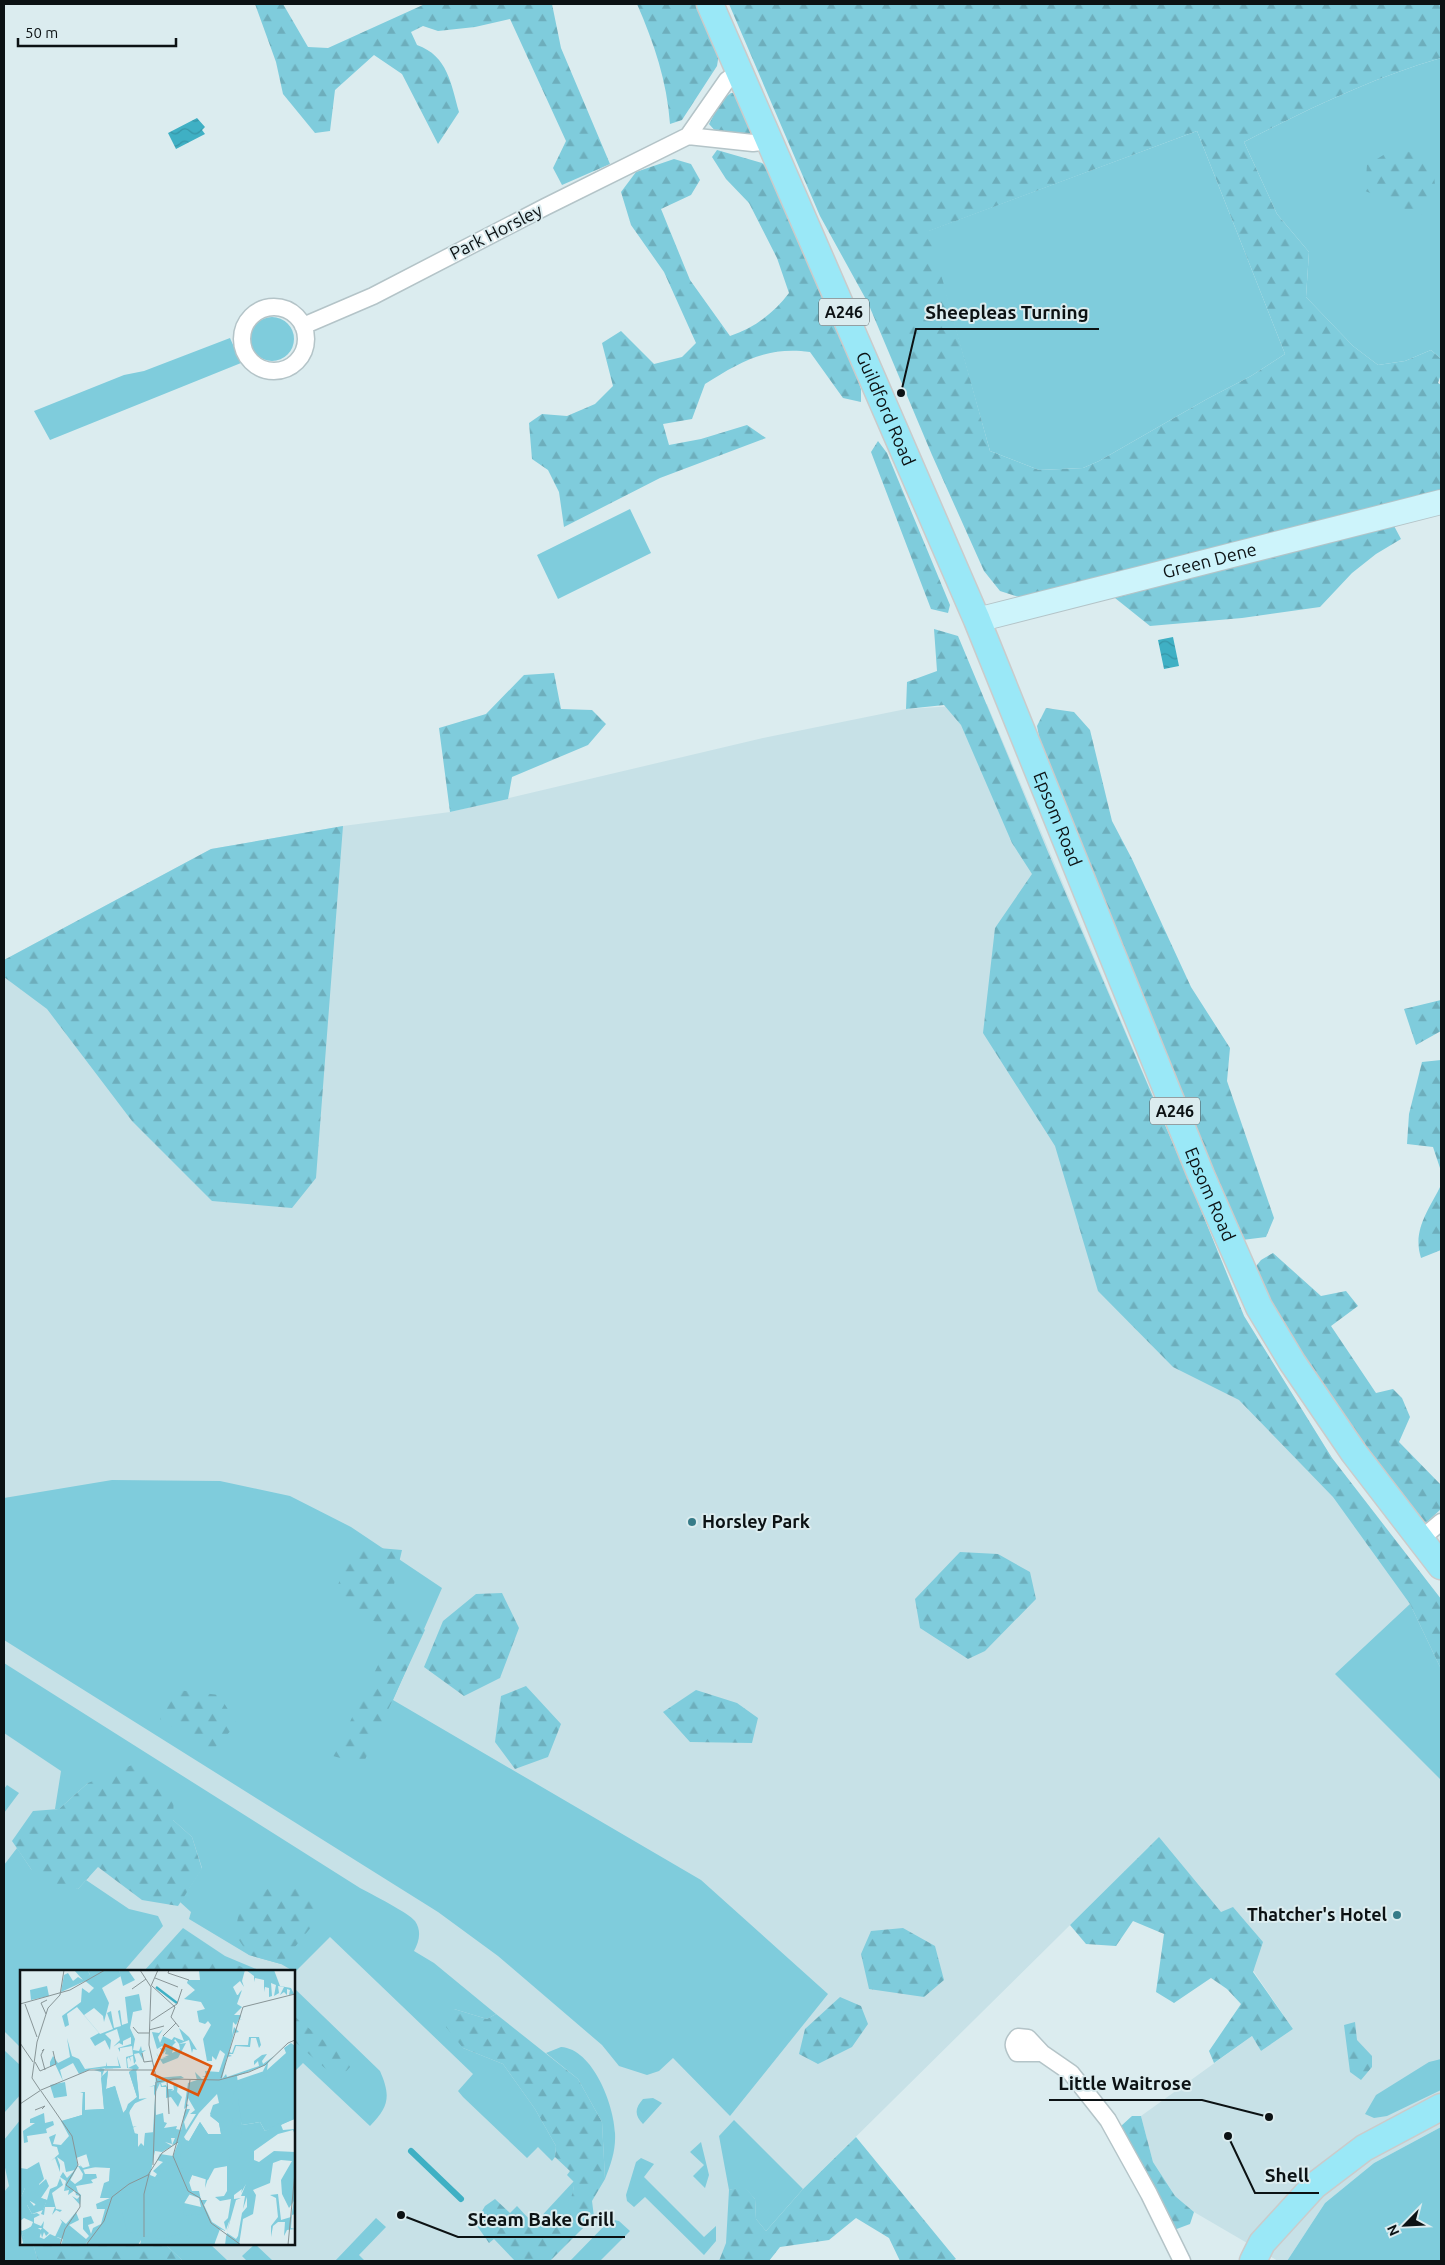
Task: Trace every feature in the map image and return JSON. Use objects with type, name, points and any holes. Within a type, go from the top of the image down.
[{"type":"main road","name":"Guildford Road","points":[[710,4],[977,620]]},
{"type":"main road","name":"Epsom Road","points":[[977,620],[1201,1175],[1260,1306],[1292,1362],[1354,1453],[1441,1566]]},
{"type":"main road","points":[[1253,2261],[1262,2243],[1314,2186],[1364,2148],[1441,2107]]},
{"type":"street","name":"Park Horsley","points":[[303,326],[373,296],[688,136],[727,80],[740,71]]},
{"type":"street","points":[[688,136],[753,143],[770,141]]},
{"type":"street","name":"Green Dene","points":[[977,620],[1441,502]]},
{"type":"street","points":[[1421,1539],[1441,1522]]},
{"type":"street","points":[[1042,2053],[1071,2073],[1108,2120],[1150,2194],[1182,2261]]},
{"type":"shaded area","name":"Horsley Park","points":[[987,704],[1192,1188],[1244,1316],[1332,1458],[1441,1599],[1441,2127],[1374,2163],[1325,2203],[1287,2261],[1278,2261],[1194,2212],[1175,2196],[1153,2162],[1141,2116],[1252,2036],[1261,2051],[1293,2029],[1226,1931],[1148,1848],[803,2189],[739,2261],[4,2261],[4,960],[211,849],[343,826],[450,812],[763,738],[906,709]]},
{"type":"green space","points":[[255,4],[283,4],[308,47],[328,48],[425,4],[552,4],[561,48],[610,164],[562,185],[553,168],[566,141],[510,19],[475,27],[438,31],[423,26],[411,32],[417,45],[436,56],[447,72],[459,112],[438,144],[402,74],[374,55],[335,90],[330,131],[315,133],[283,94],[276,62]]},
{"type":"green space","points":[[637,4],[702,4],[720,47],[717,66],[682,120],[670,124],[659,62]]},
{"type":"green space","points":[[729,4],[1441,4],[1441,58],[1390,75],[1341,95],[1244,142],[1277,214],[1309,252],[1306,297],[1353,346],[1378,365],[1405,361],[1431,350],[1441,359],[1441,374],[1438,383],[1441,385],[1441,494],[1022,598],[1000,591],[984,571],[932,455],[868,303],[820,216]],"holes":[[[1197,131],[1285,354],[1251,376],[1099,461],[1083,468],[1039,470],[990,451],[929,231]]]},
{"type":"green space","points":[[1441,58],[1441,359],[1431,350],[1405,361],[1378,365],[1353,346],[1306,297],[1309,252],[1277,214],[1244,142],[1341,95],[1390,75]]},
{"type":"green space","points":[[731,93],[741,93],[756,130],[748,135],[718,134],[709,124],[721,101]]},
{"type":"green space","points":[[1197,131],[1285,354],[1251,376],[1099,461],[1083,468],[1039,470],[990,451],[928,231]]},
{"type":"green space","points":[[717,150],[762,163],[775,174],[839,324],[861,389],[861,402],[843,398],[810,352],[780,351],[742,363],[705,384],[692,419],[663,424],[669,445],[701,439],[747,425],[766,438],[660,478],[564,527],[559,492],[548,470],[532,459],[529,423],[542,414],[567,416],[595,404],[613,386],[602,343],[621,331],[654,364],[682,357],[696,343],[664,272],[631,225],[621,192],[636,172],[674,159],[691,164],[700,180],[691,195],[661,209],[690,280],[730,336],[747,329],[763,319],[789,293],[777,258],[749,203],[726,179],[712,157]]},
{"type":"green space","points":[[1406,150],[1433,166],[1436,195],[1417,220],[1399,204],[1365,191],[1367,165],[1390,151]]},
{"type":"green space","points":[[272,317],[284,321],[290,327],[294,339],[290,351],[284,357],[272,361],[260,357],[254,351],[250,339],[254,327],[260,321]]},
{"type":"green space","points":[[230,338],[241,363],[50,440],[34,411],[124,375],[144,371]]},
{"type":"green space","points":[[878,441],[887,453],[950,605],[948,613],[931,609],[871,452]]},
{"type":"green space","points":[[630,509],[651,553],[558,599],[537,555]]},
{"type":"green space","points":[[1393,524],[1401,539],[1376,554],[1352,573],[1320,607],[1242,618],[1150,626],[1115,598]]},
{"type":"green space","points":[[934,629],[958,636],[1192,1188],[1244,1316],[1332,1458],[1441,1599],[1441,1669],[1410,1604],[1333,1497],[1239,1400],[1173,1367],[1098,1291],[1055,1146],[983,1033],[995,928],[1032,874],[1012,843],[961,725],[944,705],[906,709],[907,682],[937,671]]},
{"type":"green space","points":[[554,673],[561,709],[592,710],[606,724],[588,745],[512,777],[508,799],[450,812],[439,728],[486,714],[524,675]]},
{"type":"green space","points":[[1046,708],[1074,712],[1090,730],[1112,821],[1132,859],[1191,987],[1230,1048],[1227,1081],[1274,1218],[1266,1237],[1242,1240],[1044,762],[1037,726]]},
{"type":"green space","points":[[343,826],[316,1178],[292,1208],[212,1201],[132,1121],[47,1009],[4,977],[4,960],[211,849]]},
{"type":"green space","points":[[1441,1000],[1441,1031],[1416,1045],[1404,1009]]},
{"type":"green space","points":[[1441,1060],[1441,1171],[1433,1147],[1407,1144],[1409,1114],[1422,1062]]},
{"type":"green space","points":[[1441,1185],[1441,1250],[1421,1258],[1419,1248],[1420,1229]]},
{"type":"green space","points":[[1273,1253],[1321,1296],[1346,1291],[1358,1306],[1331,1326],[1376,1393],[1393,1389],[1402,1398],[1410,1417],[1399,1442],[1441,1485],[1441,1509],[1427,1522],[1417,1523],[1300,1364],[1253,1270],[1261,1260]]},
{"type":"green space","points":[[112,1480],[220,1481],[290,1496],[351,1527],[442,1588],[393,1700],[701,1880],[828,1994],[730,2116],[673,2058],[659,2071],[647,2075],[619,2066],[602,2045],[498,1956],[438,1912],[4,1640],[4,1498]]},
{"type":"green space","points":[[367,1547],[402,1550],[393,1589],[425,1630],[363,1764],[333,1756],[390,1641],[383,1625],[352,1612],[338,1585],[351,1551]]},
{"type":"green space","points":[[960,1552],[998,1554],[1030,1572],[1036,1599],[985,1651],[968,1659],[920,1628],[915,1599]]},
{"type":"green space","points":[[502,1593],[519,1628],[500,1678],[464,1696],[424,1667],[443,1621],[476,1594]]},
{"type":"green space","points":[[1410,1604],[1441,1669],[1441,1780],[1335,1674]]},
{"type":"green space","points":[[4,1663],[415,1921],[419,1933],[414,1951],[434,1963],[496,2014],[487,2019],[454,2009],[463,2048],[503,2064],[535,2109],[556,2146],[555,2157],[552,2161],[538,2147],[527,2158],[463,2097],[458,2091],[473,2074],[330,1937],[295,1972],[295,1970],[281,1964],[249,1955],[189,1919],[191,1912],[180,1902],[202,1868],[192,1837],[173,1820],[88,1783],[59,1809],[55,1809],[61,1771],[4,1733]]},
{"type":"green space","points":[[526,1686],[561,1724],[548,1757],[515,1769],[495,1742],[501,1696]]},
{"type":"green space","points":[[178,1690],[219,1695],[237,1724],[212,1751],[160,1719],[160,1705]]},
{"type":"green space","points":[[696,1690],[737,1703],[758,1718],[752,1743],[690,1742],[663,1712]]},
{"type":"green space","points":[[132,1765],[174,1793],[173,1820],[192,1837],[202,1869],[178,1906],[142,1900],[98,1867],[78,1889],[47,1884],[31,1869],[12,1841],[33,1811],[59,1809],[88,1783]]},
{"type":"green space","points":[[7,1785],[19,1793],[4,1813],[4,1789]]},
{"type":"green space","points":[[1159,1837],[1221,1912],[1233,1907],[1263,1942],[1253,1972],[1293,2029],[1261,2051],[1252,2036],[1214,2063],[1209,2051],[1241,2004],[1227,1989],[1211,1978],[1174,2003],[1156,1992],[1164,1934],[1133,1921],[1116,1946],[1086,1944],[1070,1925]]},
{"type":"green space","points":[[17,1848],[31,1869],[78,1889],[86,1880],[129,1909],[158,1916],[163,1926],[125,1970],[20,1970],[20,2047],[4,2031],[4,1865]]},
{"type":"green space","points":[[275,1886],[307,1887],[321,1915],[281,1964],[249,1955],[235,1934],[241,1900]]},
{"type":"green space","points":[[183,1928],[225,1956],[259,1970],[145,1970]]},
{"type":"green space","points":[[903,1928],[935,1946],[944,1980],[924,1997],[869,1989],[861,1954],[871,1931]]},
{"type":"green space","points":[[180,1935],[206,1953],[249,1970],[148,1970]]},
{"type":"green space","points":[[295,1989],[380,2071],[387,2094],[381,2113],[370,2126],[303,2063],[295,2071]]},
{"type":"green space","points":[[840,1997],[861,2006],[868,2024],[852,2047],[818,2064],[799,2054],[805,2029]]},
{"type":"green space","points":[[454,2009],[487,2019],[496,2014],[578,2079],[602,2122],[605,2179],[592,2201],[594,2217],[550,2261],[515,2261],[494,2239],[489,2243],[475,2223],[485,2206],[495,2199],[510,2213],[517,2206],[534,2222],[542,2225],[550,2223],[563,2213],[568,2205],[574,2182],[567,2175],[570,2171],[555,2157],[556,2146],[535,2109],[503,2064],[463,2048],[446,2027]]},
{"type":"green space","points":[[295,2017],[345,2058],[350,2067],[342,2076],[327,2070],[295,2042]]},
{"type":"green space","points":[[1355,2022],[1357,2040],[1372,2056],[1372,2067],[1361,2080],[1350,2072],[1344,2025]]},
{"type":"green space","points":[[561,2047],[572,2050],[583,2057],[600,2080],[611,2108],[614,2121],[615,2145],[605,2179],[602,2122],[578,2079],[546,2053]]},
{"type":"green space","points":[[4,2050],[20,2065],[20,2095],[4,2113]]},
{"type":"green space","points":[[1441,2059],[1441,2090],[1387,2116],[1374,2118],[1365,2114],[1376,2095],[1429,2062]]},
{"type":"green space","points":[[653,2098],[662,2103],[643,2124],[637,2115],[638,2105],[643,2099]]},
{"type":"green space","points":[[1132,2116],[1141,2116],[1153,2162],[1175,2196],[1194,2212],[1190,2224],[1174,2230],[1121,2126]]},
{"type":"green space","points":[[20,2120],[20,2245],[33,2245],[38,2261],[5,2261],[4,2192],[9,2186],[4,2163],[4,2140]]},
{"type":"green space","points":[[734,2120],[803,2189],[766,2231],[756,2219],[755,2199],[744,2187],[729,2190],[719,2136]]},
{"type":"green space","points":[[1441,2127],[1441,2261],[1287,2261],[1325,2203],[1374,2163]]},
{"type":"green space","points":[[856,2137],[956,2259],[952,2261],[900,2261],[889,2238],[856,2218],[829,2240],[780,2247],[769,2261],[719,2261],[726,2243],[729,2190],[744,2186],[755,2199],[756,2219],[766,2231],[803,2189]]},
{"type":"green space","points":[[701,2142],[709,2175],[705,2188],[693,2176],[704,2165],[690,2152]]},
{"type":"green space","points":[[641,2158],[654,2164],[644,2177],[704,2237],[716,2226],[716,2241],[704,2255],[645,2197],[634,2207],[627,2201],[626,2195],[636,2162]]},
{"type":"green space","points":[[574,2181],[573,2194],[564,2213],[554,2222],[548,2224],[535,2223]]},
{"type":"green space","points":[[376,2218],[386,2227],[359,2255],[365,2261],[335,2261]]},
{"type":"green space","points":[[619,2221],[630,2231],[600,2261],[570,2261],[608,2222]]},
{"type":"green space","points":[[33,2245],[166,2245],[183,2261],[38,2261]]},
{"type":"green space","points":[[166,2245],[211,2245],[228,2261],[183,2261]]},
{"type":"green space","points":[[256,2245],[273,2261],[247,2261],[242,2256]]},
{"type":"water","points":[[197,118],[205,127],[202,130],[205,134],[176,149],[168,133]]},
{"type":"water","points":[[1173,637],[1179,666],[1164,669],[1158,640]]},
{"type":"waterway","points":[[411,2151],[461,2199]]},
{"type":"place","name":"Sheepleas Turning","points":[[901,393]]},
{"type":"place","name":"Horsley Park","points":[[692,1522]]},
{"type":"place","name":"Thatcher's Hotel","points":[[1397,1915]]},
{"type":"place","name":"Little Waitrose","points":[[1269,2117]]},
{"type":"place","name":"Shell","points":[[1228,2136]]},
{"type":"place","name":"Steam Bake Grill","points":[[401,2215]]}]
